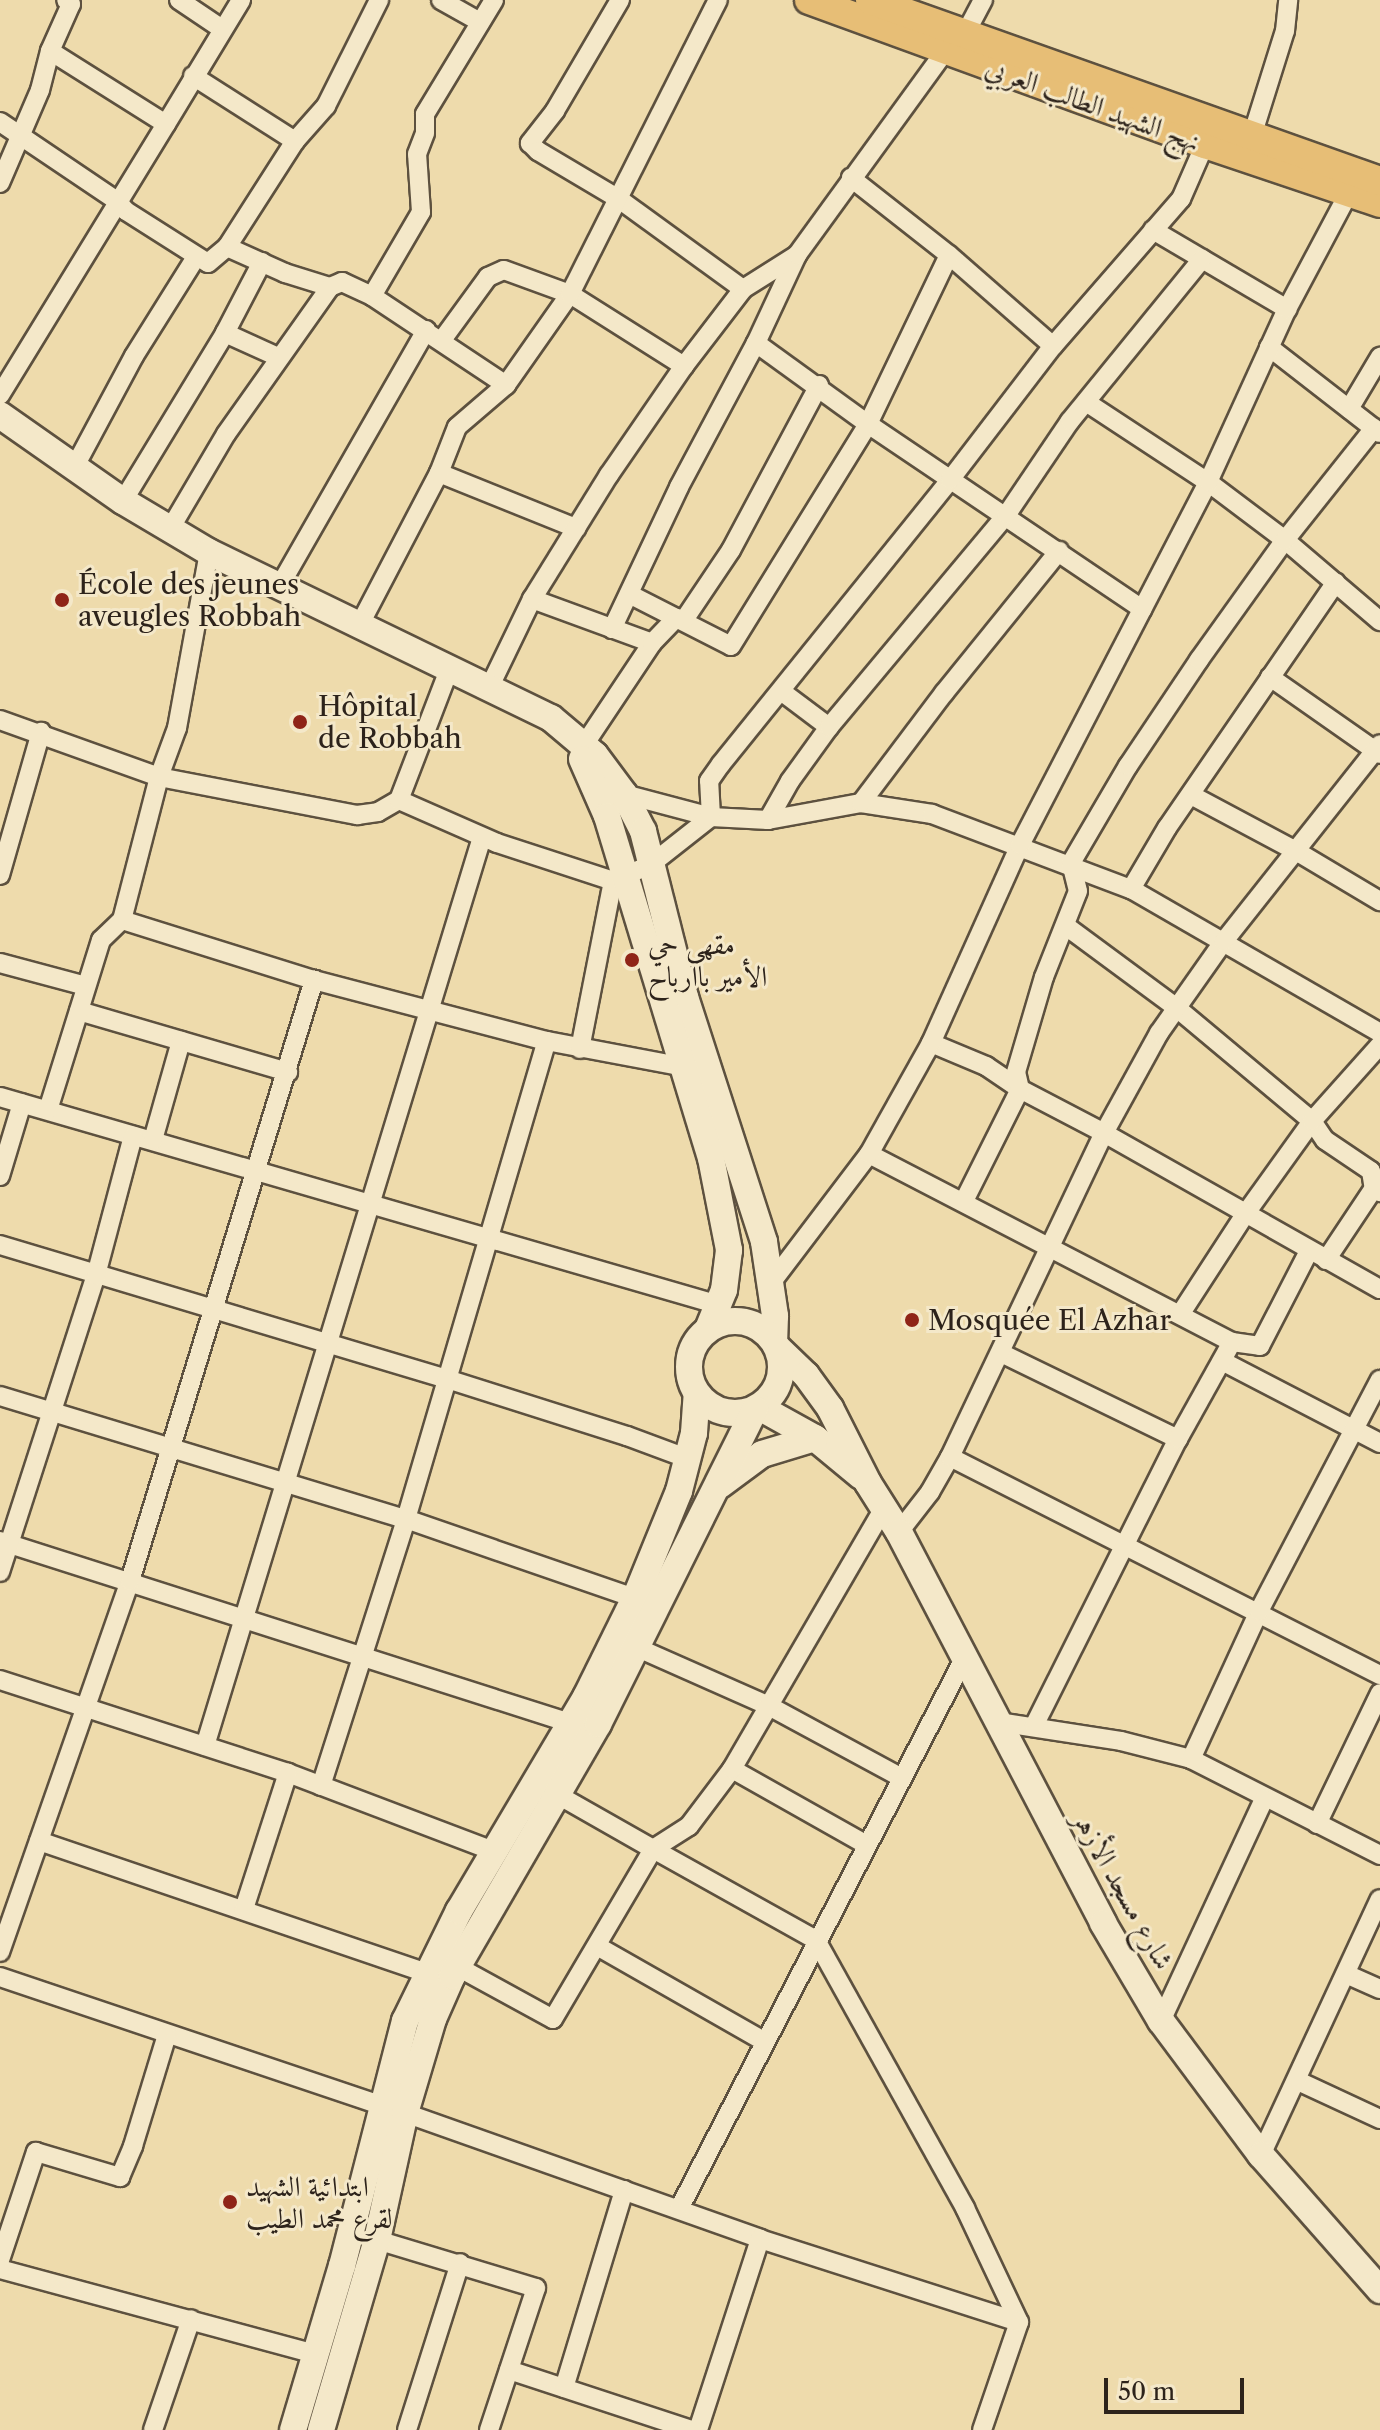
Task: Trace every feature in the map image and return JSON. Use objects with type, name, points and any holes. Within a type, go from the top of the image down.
[{"type":"main road","name":"نهج الشهيد الطالب العربي","points":[[809,0],[1252,136],[1363,183],[1380,203]]},
{"type":"main road","name":"نهج الشهيد الطالب العربي","points":[[870,0],[955,43],[1205,144],[1363,183]]},
{"type":"main road","points":[[0,415],[123,501],[209,552],[490,686],[551,718],[584,745],[624,794],[643,831],[685,997],[764,1242],[771,1283],[776,1345],[782,1365],[779,1381],[771,1396],[757,1408],[711,1493],[638,1648],[558,1795],[458,1967],[433,2019],[394,2110],[293,2430]]},
{"type":"main road","points":[[551,718],[586,763],[598,790],[618,878],[684,1067],[711,1158],[729,1250],[719,1305],[708,1329],[690,1352],[690,1381],[697,1394],[717,1410],[729,1413],[757,1408]]},
{"type":"main road","points":[[708,1329],[736,1320],[751,1323],[776,1345]]},
{"type":"main road","name":"شارع مسجد الأزهر","points":[[776,1345],[806,1375],[830,1408],[868,1483],[899,1532],[1103,1923],[1161,2021],[1261,2155],[1380,2290]]},
{"type":"main road","points":[[321,2430],[377,2240],[405,2021],[427,1973],[493,1851],[570,1723],[634,1598],[665,1530],[689,1459],[697,1394]]},
{"type":"main road","name":"شارع مسجد الأزهر","points":[[757,1408],[815,1438],[868,1483]]},
{"type":"main road","points":[[711,1493],[762,1454],[815,1438]]},
{"type":"street","points":[[0,183],[40,90],[50,51],[71,4],[66,0]]},
{"type":"street","points":[[179,0],[222,29]]},
{"type":"street","points":[[0,395],[241,0]]},
{"type":"street","points":[[0,122],[117,201],[126,211],[208,263],[227,247],[295,141],[326,106],[379,0]]},
{"type":"street","points":[[441,0],[480,22]]},
{"type":"street","points":[[372,296],[421,212],[417,154],[425,133],[425,114],[494,0]]},
{"type":"street","points":[[620,0],[555,111],[530,143],[538,151],[619,199],[743,289]]},
{"type":"street","points":[[360,624],[439,473],[457,427],[506,385],[570,294],[718,0]]},
{"type":"street","points":[[612,629],[679,487],[756,343],[797,255],[851,178],[955,43],[983,0]]},
{"type":"street","points":[[1252,136],[1285,31],[1288,0]]},
{"type":"street","points":[[50,51],[166,124]]},
{"type":"street","points":[[193,76],[295,141]]},
{"type":"street","points":[[711,817],[709,781],[751,724],[950,480],[1053,346],[1181,199],[1205,144]]},
{"type":"street","points":[[851,178],[949,255],[1053,346]]},
{"type":"street","points":[[771,1283],[869,1154],[931,1043],[1020,845],[1208,482],[1287,309],[1363,183]]},
{"type":"street","points":[[1153,230],[1287,309]]},
{"type":"street","points":[[227,247],[330,287]]},
{"type":"street","points":[[490,686],[532,599],[684,366],[743,289],[797,255]]},
{"type":"street","points":[[629,594],[731,646],[868,424],[949,255]]},
{"type":"street","points":[[74,468],[134,356],[196,257]]},
{"type":"street","points":[[768,820],[790,781],[829,727],[1007,514],[1044,455],[1202,259]]},
{"type":"street","points":[[123,501],[225,333],[262,262]]},
{"type":"street","points":[[279,587],[434,335],[488,277],[504,270],[570,294],[684,366]]},
{"type":"street","points":[[170,529],[226,434],[330,287],[342,282],[372,296],[506,385]]},
{"type":"street","points":[[225,333],[278,357]]},
{"type":"street","points":[[756,343],[819,385],[868,424],[950,480],[1007,514],[1142,609]]},
{"type":"street","points":[[964,1201],[1020,1089],[1016,1072],[1044,977],[1078,891],[1071,863],[1128,766],[1285,540],[1377,430],[1269,347]]},
{"type":"street","points":[[1349,409],[1380,357]]},
{"type":"street","points":[[584,745],[652,643],[680,619],[731,550],[819,385]]},
{"type":"street","points":[[1086,402],[1208,482],[1285,540],[1380,621]]},
{"type":"street","points":[[439,473],[576,528]]},
{"type":"street","points":[[861,803],[944,693],[1059,551]]},
{"type":"street","points":[[48,1110],[101,940],[122,920],[159,777],[177,728],[209,552]]},
{"type":"street","points":[[1131,889],[1336,582]]},
{"type":"street","points":[[532,599],[652,643]]},
{"type":"street","points":[[0,720],[41,732],[159,777],[357,815],[378,812],[399,800],[450,667]]},
{"type":"street","points":[[899,1532],[930,1492],[950,1457],[1053,1246],[1104,1133],[1159,1033],[1224,941],[1378,749],[1270,677]]},
{"type":"street","points":[[781,691],[829,727]]},
{"type":"street","points":[[0,875],[41,732]]},
{"type":"street","points":[[624,794],[711,817],[768,820],[861,803],[932,814],[1071,863],[1131,889],[1380,1033]]},
{"type":"street","points":[[1191,795],[1296,851],[1380,901]]},
{"type":"street","points":[[399,800],[482,837],[618,878],[650,865],[711,817]]},
{"type":"street","points":[[205,1746],[482,837]]},
{"type":"street","points":[[580,1049],[618,878]]},
{"type":"street","points":[[122,920],[314,980],[547,1041],[684,1067]]},
{"type":"street","points":[[869,1154],[1053,1246],[1232,1342],[1256,1347],[1265,1340],[1318,1255],[1378,1187],[1371,1171],[1325,1140],[1312,1121],[1178,1009],[1066,926]]},
{"type":"street","points":[[0,963],[86,986]]},
{"type":"street","points":[[0,1952],[130,1581],[314,980]]},
{"type":"street","points":[[79,1011],[288,1072]]},
{"type":"street","points":[[153,1140],[181,1041]]},
{"type":"street","points":[[321,1786],[406,1519],[547,1041]]},
{"type":"street","points":[[931,1043],[986,1066],[1020,1089],[1380,1289]]},
{"type":"street","points":[[1181,1313],[1246,1213],[1312,1121],[1380,1045]]},
{"type":"street","points":[[0,1097],[719,1305]]},
{"type":"street","points":[[0,1176],[22,1103]]},
{"type":"street","points":[[0,1572],[5,1542],[52,1412],[96,1275],[133,1136]]},
{"type":"street","points":[[0,1245],[447,1379],[689,1459]]},
{"type":"street","points":[[1034,1726],[1178,1439],[1232,1342]]},
{"type":"street","points":[[1001,1353],[1178,1439]]},
{"type":"street","points":[[1222,1361],[1380,1443]]},
{"type":"street","points":[[1191,1759],[1259,1611],[1380,1380]]},
{"type":"street","points":[[0,1396],[406,1519],[634,1598]]},
{"type":"street","points":[[950,1457],[1380,1675]]},
{"type":"street","points":[[458,1967],[553,2019],[653,1849],[689,1826],[732,1769],[884,1508]]},
{"type":"street","points":[[5,1542],[363,1654],[570,1723]]},
{"type":"street","points":[[638,1648],[769,1706],[902,1778]]},
{"type":"street","points":[[679,2209],[965,1657]]},
{"type":"street","points":[[0,1680],[288,1773],[493,1851]]},
{"type":"street","points":[[1317,1824],[1380,1693]]},
{"type":"street","points":[[998,1722],[1034,1726],[1191,1759],[1264,1799],[1380,1855]]},
{"type":"street","points":[[732,1769],[867,1845]]},
{"type":"street","points":[[244,1909],[288,1773]]},
{"type":"street","points":[[558,1795],[816,1940],[965,2208],[1019,2322],[982,2430]]},
{"type":"street","points":[[1161,2021],[1264,1799]]},
{"type":"street","points":[[39,1841],[427,1973]]},
{"type":"street","points":[[1261,2155],[1380,1899]]},
{"type":"street","points":[[597,1946],[765,2042]]},
{"type":"street","points":[[1346,1974],[1380,1989]]},
{"type":"street","points":[[0,1977],[394,2110],[760,2239],[1019,2322]]},
{"type":"street","points":[[0,2260],[36,2152],[120,2177],[167,2035]]},
{"type":"street","points":[[1298,2081],[1380,2119]]},
{"type":"street","points":[[564,2388],[624,2190]]},
{"type":"street","points":[[698,2430],[760,2239]]},
{"type":"street","points":[[377,2240],[536,2288],[489,2430]]},
{"type":"street","points":[[407,2430],[460,2263]]},
{"type":"street","points":[[0,2269],[316,2354]]},
{"type":"street","points":[[153,2430],[191,2319]]},
{"type":"street","points":[[509,2370],[692,2430]]},
{"type":"place","name":"École des jeunes aveugles Robbah","points":[[62,600]]},
{"type":"place","name":"Hôpital de Robbah","points":[[300,722]]},
{"type":"place","name":"مقهى حي الأمير باارباح","points":[[632,960]]},
{"type":"place","name":"Mosquée El Azhar","points":[[912,1320]]},
{"type":"place","name":"ابتدائية الشهيد لقرع محمد الطيب","points":[[230,2202]]}]
